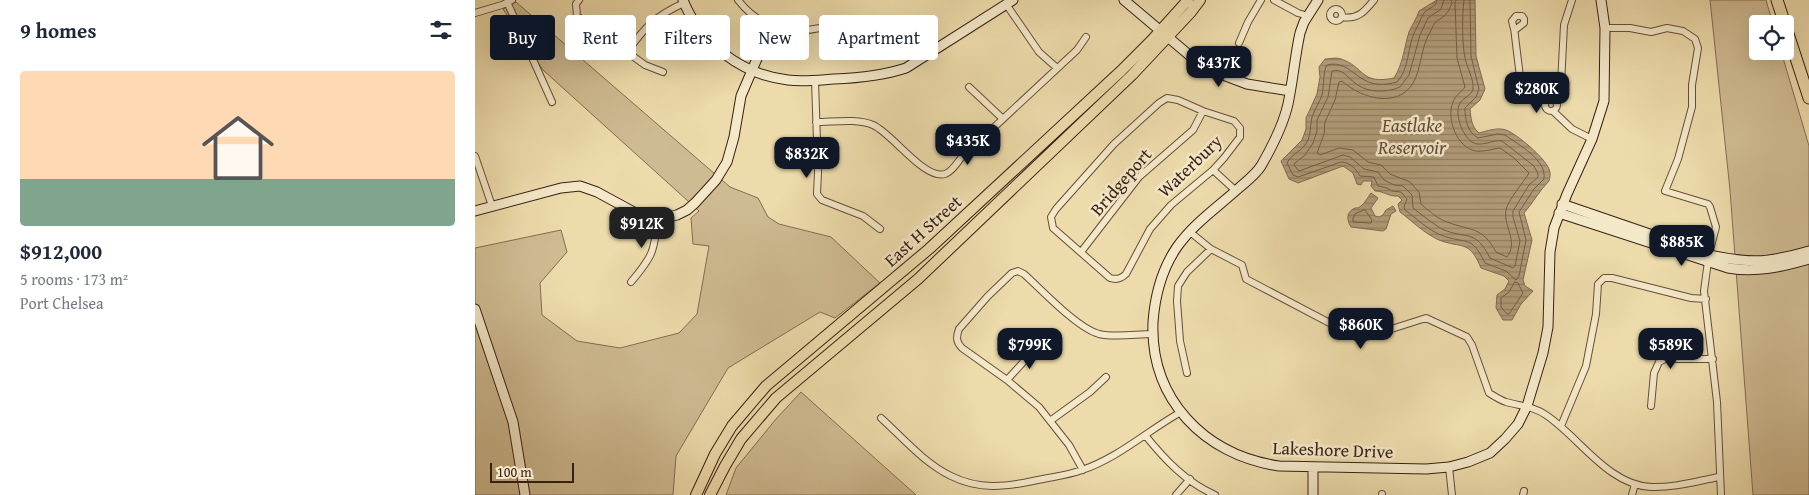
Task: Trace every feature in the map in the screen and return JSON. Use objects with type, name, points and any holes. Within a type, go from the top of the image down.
[{"type":"highway","points":[[1777,0],[1809,98]]},
{"type":"main road","name":"East H Street","points":[[710,495],[741,439],[775,398],[918,279],[1133,75],[1188,0]]},
{"type":"main road","name":"East H Street","points":[[696,495],[715,454],[732,426],[766,386],[929,249],[1121,71],[1191,12],[1200,0]]},
{"type":"street","points":[[577,15],[576,4],[579,0]]},
{"type":"street","points":[[738,0],[754,15]]},
{"type":"street","points":[[1124,0],[1195,60],[1221,76],[1247,84],[1290,91]]},
{"type":"street","points":[[1239,43],[1248,22],[1261,0]]},
{"type":"street","points":[[1274,0],[1298,13],[1308,16]]},
{"type":"street","name":"Lakeshore Drive","points":[[1318,0],[1299,33],[1290,91],[1283,120],[1273,144],[1260,167],[1190,232],[1164,269],[1154,309],[1154,353],[1159,371],[1181,412],[1203,435],[1221,448],[1240,457],[1269,465],[1426,469],[1449,467],[1468,462],[1489,453],[1518,424],[1527,406],[1543,353],[1548,326],[1550,252],[1553,228],[1592,139],[1604,101],[1605,28],[1601,0]]},
{"type":"street","points":[[1342,17],[1351,18],[1358,16],[1374,0]]},
{"type":"street","points":[[1553,110],[1557,106],[1555,100],[1561,84],[1564,25],[1572,0]]},
{"type":"street","points":[[475,13],[510,2],[552,102]]},
{"type":"street","points":[[636,39],[644,28],[684,2],[693,21],[712,43],[727,56],[752,70],[787,80],[866,77],[906,68],[1010,2],[1039,52],[1057,68]]},
{"type":"street","points":[[1605,28],[1630,28],[1651,32],[1667,28],[1683,31],[1695,39],[1698,48],[1692,85],[1692,106],[1678,158],[1665,190],[1708,204],[1716,231],[1704,290],[1717,402],[1721,495]]},
{"type":"street","points":[[1515,30],[1521,90],[1525,95],[1545,104],[1548,110],[1553,110],[1572,128],[1592,139]]},
{"type":"street","points":[[816,122],[854,122],[873,125],[881,129],[917,162],[938,174],[944,174],[950,171],[961,158],[1077,50],[1086,37]]},
{"type":"street","points":[[636,58],[645,65],[663,72]]},
{"type":"street","points":[[475,211],[561,188],[580,186],[597,192],[643,216],[658,218],[677,215],[687,210],[719,176],[730,153],[741,96],[756,60]]},
{"type":"street","points":[[815,80],[817,194],[822,200],[863,216],[880,230]]},
{"type":"street","points":[[969,87],[1003,119]]},
{"type":"street","name":"Waterbury","points":[[1167,98],[1178,100],[1203,111],[1234,121],[1238,125],[1241,131],[1240,137],[1213,170],[1171,205],[1154,225],[1123,278],[1115,280],[1110,278],[1053,228],[1050,222],[1056,209],[1114,144],[1155,106],[1167,98]]},
{"type":"street","points":[[1545,104],[1549,99],[1555,100]]},
{"type":"street","name":"Bridgeport","points":[[1081,252],[1136,182],[1193,130],[1203,111]]},
{"type":"street","points":[[475,156],[492,206]]},
{"type":"street","points":[[1213,170],[1236,191]]},
{"type":"street","points":[[1561,209],[1709,259],[1728,268],[1748,271],[1771,269],[1809,259]]},
{"type":"street","points":[[631,282],[648,262],[655,245],[658,218]]},
{"type":"street","points":[[1190,232],[1211,249],[1242,265],[1246,279],[1360,339],[1426,318],[1467,337],[1472,345],[1489,393],[1505,402],[1527,406],[1544,414],[1561,426],[1616,476],[1635,484],[1649,487],[1666,487],[1719,477]]},
{"type":"street","points":[[1187,374],[1180,341],[1177,301],[1178,286],[1187,272],[1211,249]]},
{"type":"street","points":[[1709,259],[1757,262],[1774,260],[1809,251]]},
{"type":"street","points":[[1083,470],[1069,445],[1028,397],[957,343],[959,329],[988,296],[1012,273],[1019,271],[1025,274],[1070,315],[1091,331],[1110,335],[1153,334]]},
{"type":"street","points":[[1561,426],[1585,368],[1596,314],[1598,284],[1601,280],[1612,278],[1691,298],[1706,299]]},
{"type":"street","points":[[475,309],[513,422],[525,495]]},
{"type":"street","points":[[1007,380],[1037,347]]},
{"type":"street","points":[[1651,406],[1654,373],[1659,362],[1665,359],[1713,359]]},
{"type":"street","points":[[1050,421],[1107,377]]},
{"type":"street","points":[[881,418],[933,465],[949,475],[973,484],[990,486],[1016,485],[1083,470],[1114,456],[1181,412]]},
{"type":"street","points":[[1145,435],[1175,470],[1215,495]]},
{"type":"street","points":[[1313,467],[1313,495]]},
{"type":"street","points":[[1449,467],[1452,495]]},
{"type":"street","points":[[1176,495],[1190,479]]},
{"type":"street","points":[[1632,495],[1635,484]]},
{"type":"shaded area","points":[[1710,0],[1766,0],[1770,15],[1749,15],[1749,60],[1784,60],[1809,146],[1809,495],[1753,495],[1730,190]]},
{"type":"shaded area","points":[[516,2],[531,15],[507,15],[503,9]]},
{"type":"shaded area","points":[[555,36],[565,44],[565,60],[583,60],[730,187],[758,198],[768,217],[779,224],[831,237],[880,283],[835,318],[820,312],[728,368],[676,456],[673,495],[475,495],[475,248],[561,230],[567,252],[540,283],[542,315],[577,341],[620,348],[679,333],[697,314],[709,246],[693,244],[691,218],[699,211],[543,70],[536,60],[555,60]]},
{"type":"shaded area","points":[[801,392],[916,495],[726,495],[736,468]]},
{"type":"water","name":"Eastlake Reservoir","points":[[1437,0],[1475,0],[1476,56],[1485,89],[1480,100],[1470,109],[1474,128],[1479,133],[1499,129],[1511,132],[1537,153],[1550,171],[1549,181],[1524,213],[1532,240],[1523,280],[1525,286],[1533,291],[1521,304],[1512,320],[1503,320],[1496,308],[1497,295],[1505,289],[1509,281],[1504,276],[1481,268],[1473,253],[1464,246],[1439,240],[1419,227],[1400,212],[1398,204],[1402,200],[1398,196],[1375,191],[1371,186],[1372,181],[1363,181],[1361,185],[1357,184],[1353,173],[1343,166],[1298,183],[1289,179],[1281,161],[1302,140],[1306,129],[1306,118],[1317,94],[1320,77],[1319,67],[1325,59],[1335,58],[1349,62],[1364,74],[1375,79],[1394,78],[1401,62],[1409,32],[1419,11]]},
{"type":"water","points":[[1371,193],[1378,198],[1371,208],[1375,216],[1383,215],[1386,210],[1393,206],[1396,211],[1391,214],[1386,229],[1383,231],[1351,227],[1349,222],[1349,213],[1362,205]]}]
